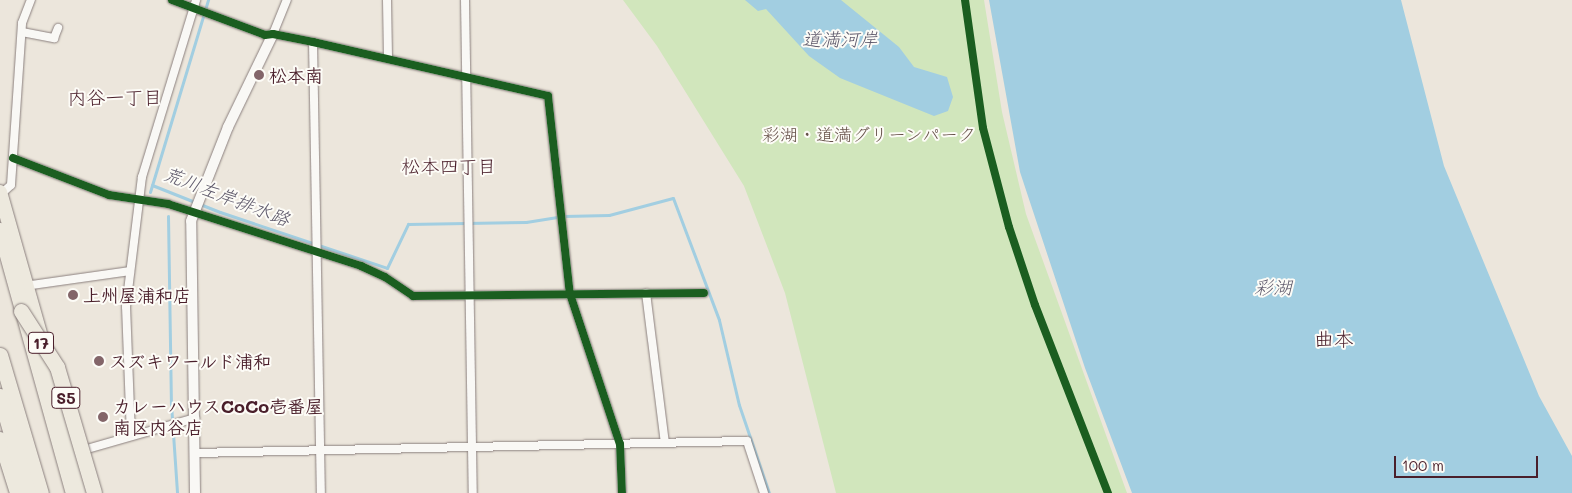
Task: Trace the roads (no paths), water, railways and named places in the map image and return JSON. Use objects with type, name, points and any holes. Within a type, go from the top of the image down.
[{"type":"highway","name":"17","points":[[0,193],[85,493]]},
{"type":"highway","name":"S5","points":[[0,230],[73,493]]},
{"type":"highway","name":"S5","points":[[21,311],[57,367],[94,493]]},
{"type":"highway","points":[[0,355],[41,493]]},
{"type":"highway","points":[[0,396],[28,493]]},
{"type":"highway","points":[[0,439],[4,467],[17,493]]},
{"type":"street","points":[[0,193],[11,185],[22,32],[31,0]]},
{"type":"street","points":[[172,0],[196,5],[210,13],[265,36],[273,34],[313,42],[548,96],[570,294],[620,444],[622,493]]},
{"type":"street","points":[[195,493],[191,238],[195,206],[228,127],[273,34],[287,0]]},
{"type":"street","points":[[387,0],[388,59]]},
{"type":"street","points":[[465,0],[473,493]]},
{"type":"street","points":[[130,436],[126,307],[130,271],[143,199],[142,177],[196,5]]},
{"type":"street","points":[[22,32],[54,38],[58,28]]},
{"type":"street","points":[[313,42],[321,493]]},
{"type":"street","points":[[13,158],[109,195],[143,199],[157,203],[195,206],[316,249],[385,277],[413,296],[704,292]]},
{"type":"street","points":[[25,286],[130,271]]},
{"type":"street","points":[[646,293],[665,443]]},
{"type":"street","points":[[73,453],[195,418]]},
{"type":"street","points":[[195,453],[747,441],[764,493]]},
{"type":"water","name":"道満河岸","points":[[745,0],[841,0],[899,47],[914,67],[947,77],[953,97],[948,111],[934,116],[840,78],[809,56],[766,9],[758,11]]},
{"type":"water","name":"彩湖","points":[[989,0],[1401,0],[1444,166],[1539,396],[1572,456],[1572,493],[1132,493],[1085,368],[1020,172]]},
{"type":"waterway","name":"荒川左岸排水路","points":[[150,192],[208,0]]},
{"type":"waterway","points":[[152,185],[220,212],[387,268],[408,224],[526,222],[564,216],[609,215],[673,198],[719,320],[739,405],[769,493]]},
{"type":"waterway","points":[[168,216],[171,404],[177,493]]},
{"type":"place","name":"松本南","points":[[259,75]]},
{"type":"place","name":"上州屋浦和店","points":[[73,295]]},
{"type":"place","name":"スズキワールド浦和","points":[[99,361]]},
{"type":"place","name":"カレーハウスCoCo壱番屋 南区内谷店","points":[[103,417]]},
{"type":"district","name":"内谷一丁目","points":[[115,97]]},
{"type":"district","name":"松本四丁目","points":[[449,166]]},
{"type":"district","name":"曲本","points":[[1334,338]]},
{"type":"park label","name":"彩湖・道満グリーンパーク","points":[[869,134]]}]
